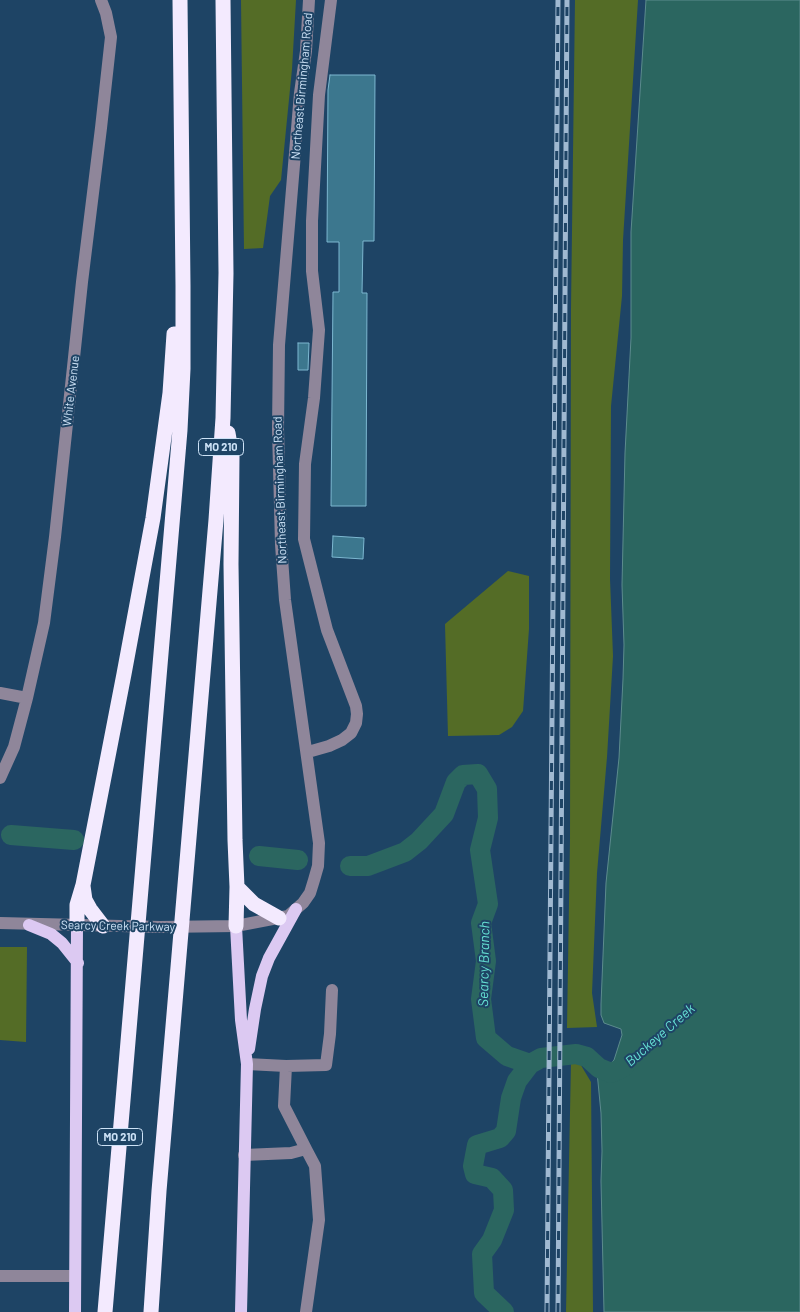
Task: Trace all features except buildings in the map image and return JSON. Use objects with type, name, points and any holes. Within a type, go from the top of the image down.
[{"type":"highway","name":"MO 210","points":[[105,1312],[178,472],[183,369],[180,0]]},
{"type":"highway","name":"MO 210","points":[[151,1312],[159,1190],[215,539],[223,418],[226,273],[223,0]]},
{"type":"highway","points":[[77,925],[77,905],[153,518],[170,393],[174,320],[183,266]]},
{"type":"highway","points":[[223,418],[232,456],[236,926]]},
{"type":"highway","points":[[82,885],[85,900],[103,926]]},
{"type":"highway","points":[[237,887],[254,904],[279,918]]},
{"type":"main road","points":[[241,1312],[247,1064],[262,976],[269,958],[296,909]]},
{"type":"main road","points":[[29,925],[51,934],[62,943],[78,963]]},
{"type":"main road","points":[[75,1312],[77,925]]},
{"type":"main road","points":[[236,926],[241,1020],[247,1064]]},
{"type":"street","name":"White Avenue","points":[[0,778],[14,746],[44,623],[110,37],[106,13],[101,0]]},
{"type":"street","name":"Northeast Birmingham Road","points":[[236,926],[288,916],[303,903],[310,893],[320,854],[308,752],[285,600],[281,544],[278,429],[279,345],[309,0]]},
{"type":"street","points":[[308,752],[329,746],[351,733],[356,723],[357,714],[356,706],[327,630],[304,539],[305,464],[314,398],[319,330],[312,271],[312,221],[320,95],[331,0]]},
{"type":"street","points":[[281,544],[304,539]]},
{"type":"street","points":[[0,693],[27,698]]},
{"type":"street","name":"Searcy Creek Parkway","points":[[0,923],[160,927],[236,926]]},
{"type":"street","points":[[247,1064],[286,1066],[326,1065],[330,1034],[332,990]]},
{"type":"street","points":[[286,1066],[284,1106],[315,1166],[318,1220],[306,1312]]},
{"type":"street","points":[[244,1155],[291,1153],[306,1149]]},
{"type":"street","points":[[0,1276],[75,1276]]},
{"type":"green space","points":[[241,0],[296,0],[292,69],[281,180],[270,196],[263,248],[244,249]]},
{"type":"green space","points":[[575,0],[638,0],[623,240],[622,296],[611,406],[610,579],[613,656],[597,873],[592,993],[597,1027],[567,1028],[570,839],[571,308]]},
{"type":"green space","points":[[508,571],[529,576],[529,629],[523,711],[512,727],[499,735],[448,736],[445,624]]},
{"type":"green space","points":[[0,947],[27,947],[26,1042],[0,1040]]},
{"type":"green space","points":[[579,1062],[591,1082],[593,1312],[566,1312],[571,1063]]},
{"type":"water","points":[[646,0],[800,0],[800,1312],[604,1312],[601,1113],[597,1072],[602,1065],[609,1065],[614,1060],[622,1035],[621,1029],[604,1023],[601,1015],[601,1004],[606,883],[619,758],[623,679],[622,585],[625,453],[631,338],[631,232]]},
{"type":"waterway","name":"Searcy Branch","points":[[350,866],[368,866],[405,852],[419,841],[444,814],[456,782],[463,775],[478,774],[487,789],[488,818],[480,850],[488,904],[481,923],[486,961],[481,999],[486,1038],[507,1056],[530,1064]]},
{"type":"waterway","name":"Searcy Branch","points":[[11,835],[74,840]]},
{"type":"waterway","name":"Searcy Branch","points":[[259,856],[298,860]]},
{"type":"waterway","name":"Buckeye Creek","points":[[504,1312],[484,1293],[482,1254],[492,1240],[504,1210],[503,1190],[492,1178],[475,1174],[473,1166],[477,1145],[500,1138],[506,1131],[511,1098],[517,1081],[530,1064],[541,1058],[576,1054],[587,1057],[599,1068],[611,1073],[624,1067]]},
{"type":"railway","points":[[547,1312],[558,0]]},
{"type":"railway","points":[[558,1312],[567,0]]}]
